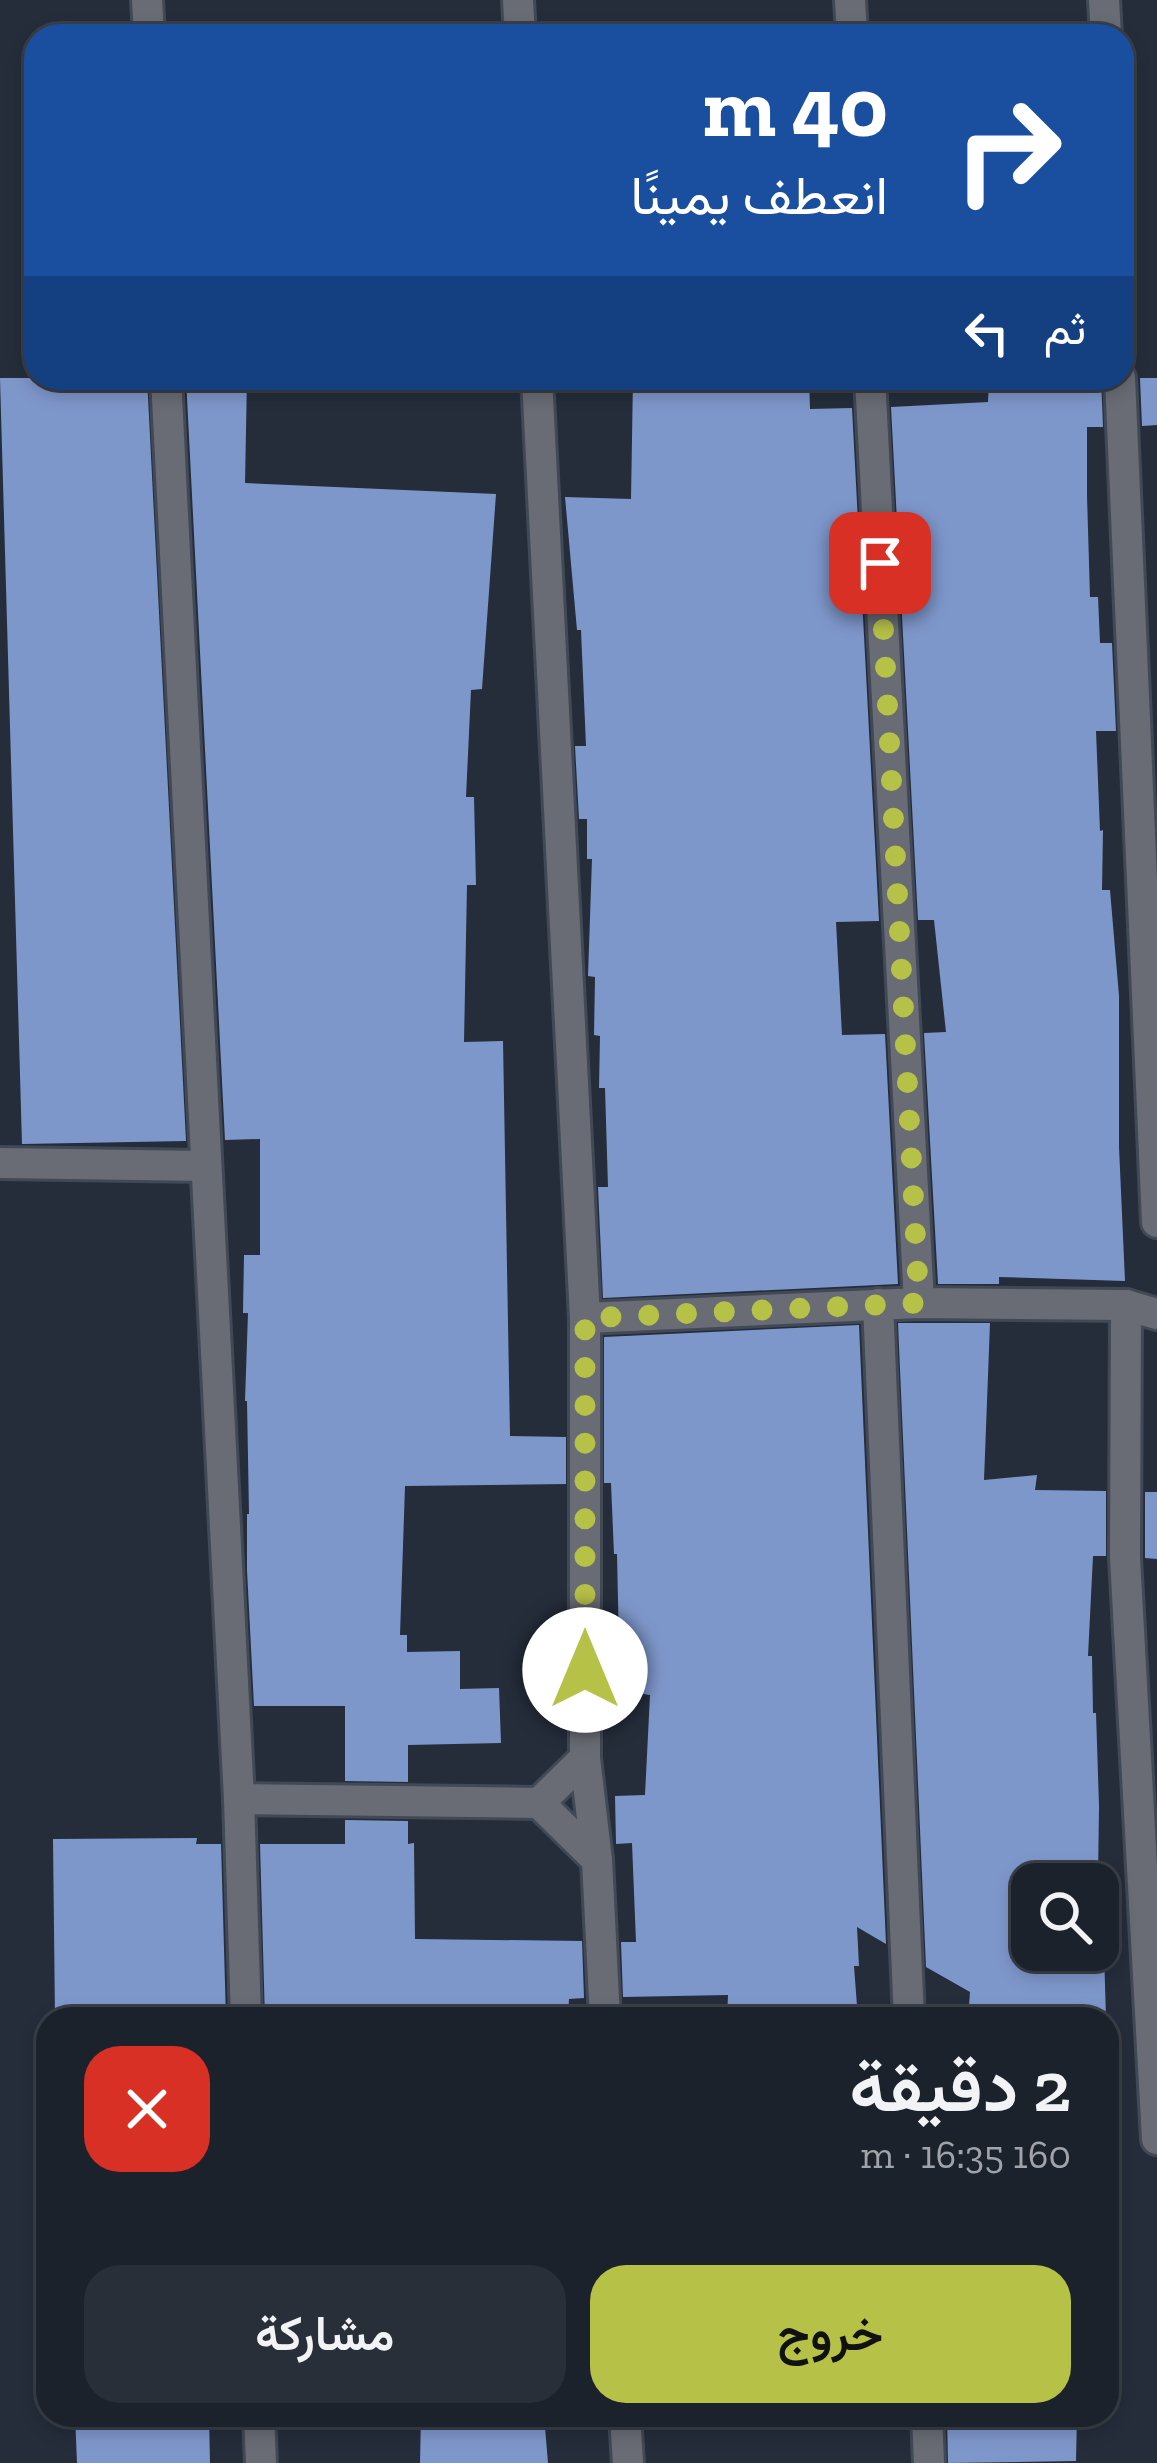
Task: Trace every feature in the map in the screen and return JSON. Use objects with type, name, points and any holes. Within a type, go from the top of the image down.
[{"type":"street","points":[[167,390],[246,2007]]},
{"type":"street","points":[[538,390],[585,1318],[585,1758],[598,1860],[604,2007]]},
{"type":"street","points":[[871,390],[919,1303]]},
{"type":"street","points":[[1121,390],[1157,1222]]},
{"type":"street","points":[[0,1163],[204,1166]]},
{"type":"street","points":[[585,1318],[919,1303],[1126,1305],[1157,1314]]},
{"type":"street","points":[[878,1304],[908,2007]]},
{"type":"street","points":[[1126,1305],[1125,1558],[1157,2140]]},
{"type":"street","points":[[539,1803],[585,1758]]},
{"type":"street","points":[[238,1799],[539,1803],[598,1860]]},
{"type":"street","points":[[260,2427],[261,2463]]},
{"type":"street","points":[[626,2427],[628,2463]]},
{"type":"street","points":[[928,2427],[929,2463]]},
{"type":"building","points":[[0,378],[24,378],[24,390],[148,390],[186,1141],[22,1144]]},
{"type":"building","points":[[1140,378],[1157,378],[1157,425],[1142,426]]},
{"type":"building","points":[[187,390],[247,390],[245,483],[496,494],[482,689],[471,690],[466,797],[474,797],[476,885],[467,885],[464,1042],[503,1041],[510,1436],[566,1437],[566,1484],[405,1486],[400,1635],[407,1635],[407,1652],[460,1651],[460,1689],[499,1688],[501,1743],[408,1745],[408,1782],[345,1781],[345,1706],[254,1706],[247,1570],[248,1313],[243,1313],[244,1255],[260,1255],[260,1139],[225,1140]]},
{"type":"building","points":[[633,390],[809,390],[810,409],[852,408],[879,921],[836,922],[842,1035],[885,1034],[898,1284],[603,1298],[598,1187],[608,1187],[605,1088],[599,1088],[600,1036],[594,1035],[595,977],[588,976],[592,859],[587,859],[587,819],[579,819],[575,746],[586,746],[581,630],[577,630],[565,497],[631,499]]},
{"type":"building","points":[[988,390],[1101,390],[1103,427],[1087,427],[1087,496],[1090,597],[1098,597],[1100,643],[1112,643],[1116,731],[1096,731],[1102,890],[1110,890],[1119,996],[1125,1281],[999,1277],[999,1284],[938,1284],[924,1033],[946,1032],[934,920],[918,920],[891,407],[988,402]]},
{"type":"building","points":[[898,1323],[990,1323],[984,1480],[1037,1475],[1035,1490],[1106,1491],[1106,1556],[1093,1556],[1088,1656],[1092,1656],[1096,1713],[1098,1863],[1011,1863],[1011,1971],[1105,1971],[1106,2007],[969,2007],[970,1992],[926,1967]]},
{"type":"building","points":[[859,1325],[886,1944],[857,1927],[857,2007],[728,2007],[728,1995],[623,1997],[621,1942],[636,1942],[632,1843],[616,1844],[615,1796],[645,1795],[650,1695],[630,1692],[626,1646],[619,1646],[611,1483],[604,1483],[604,1337]]},
{"type":"building","points":[[1145,1492],[1157,1492],[1157,1559],[1145,1558]]},
{"type":"building","points":[[345,1820],[408,1821],[408,1844],[414,1843],[415,1939],[582,1941],[584,1998],[569,1999],[569,2007],[265,2007],[260,1844],[345,1844]]},
{"type":"building","points":[[197,1838],[196,1844],[221,1844],[226,2007],[55,2007],[53,1839]]},
{"type":"building","points":[[76,2427],[209,2427],[210,2463],[77,2463]]},
{"type":"building","points":[[421,2427],[545,2427],[548,2463],[420,2463]]},
{"type":"building","points":[[947,2427],[1077,2427],[1076,2461],[948,2463]]},
{"type":"route","points":[[585,1670],[585,1318],[919,1303],[880,563]]}]
